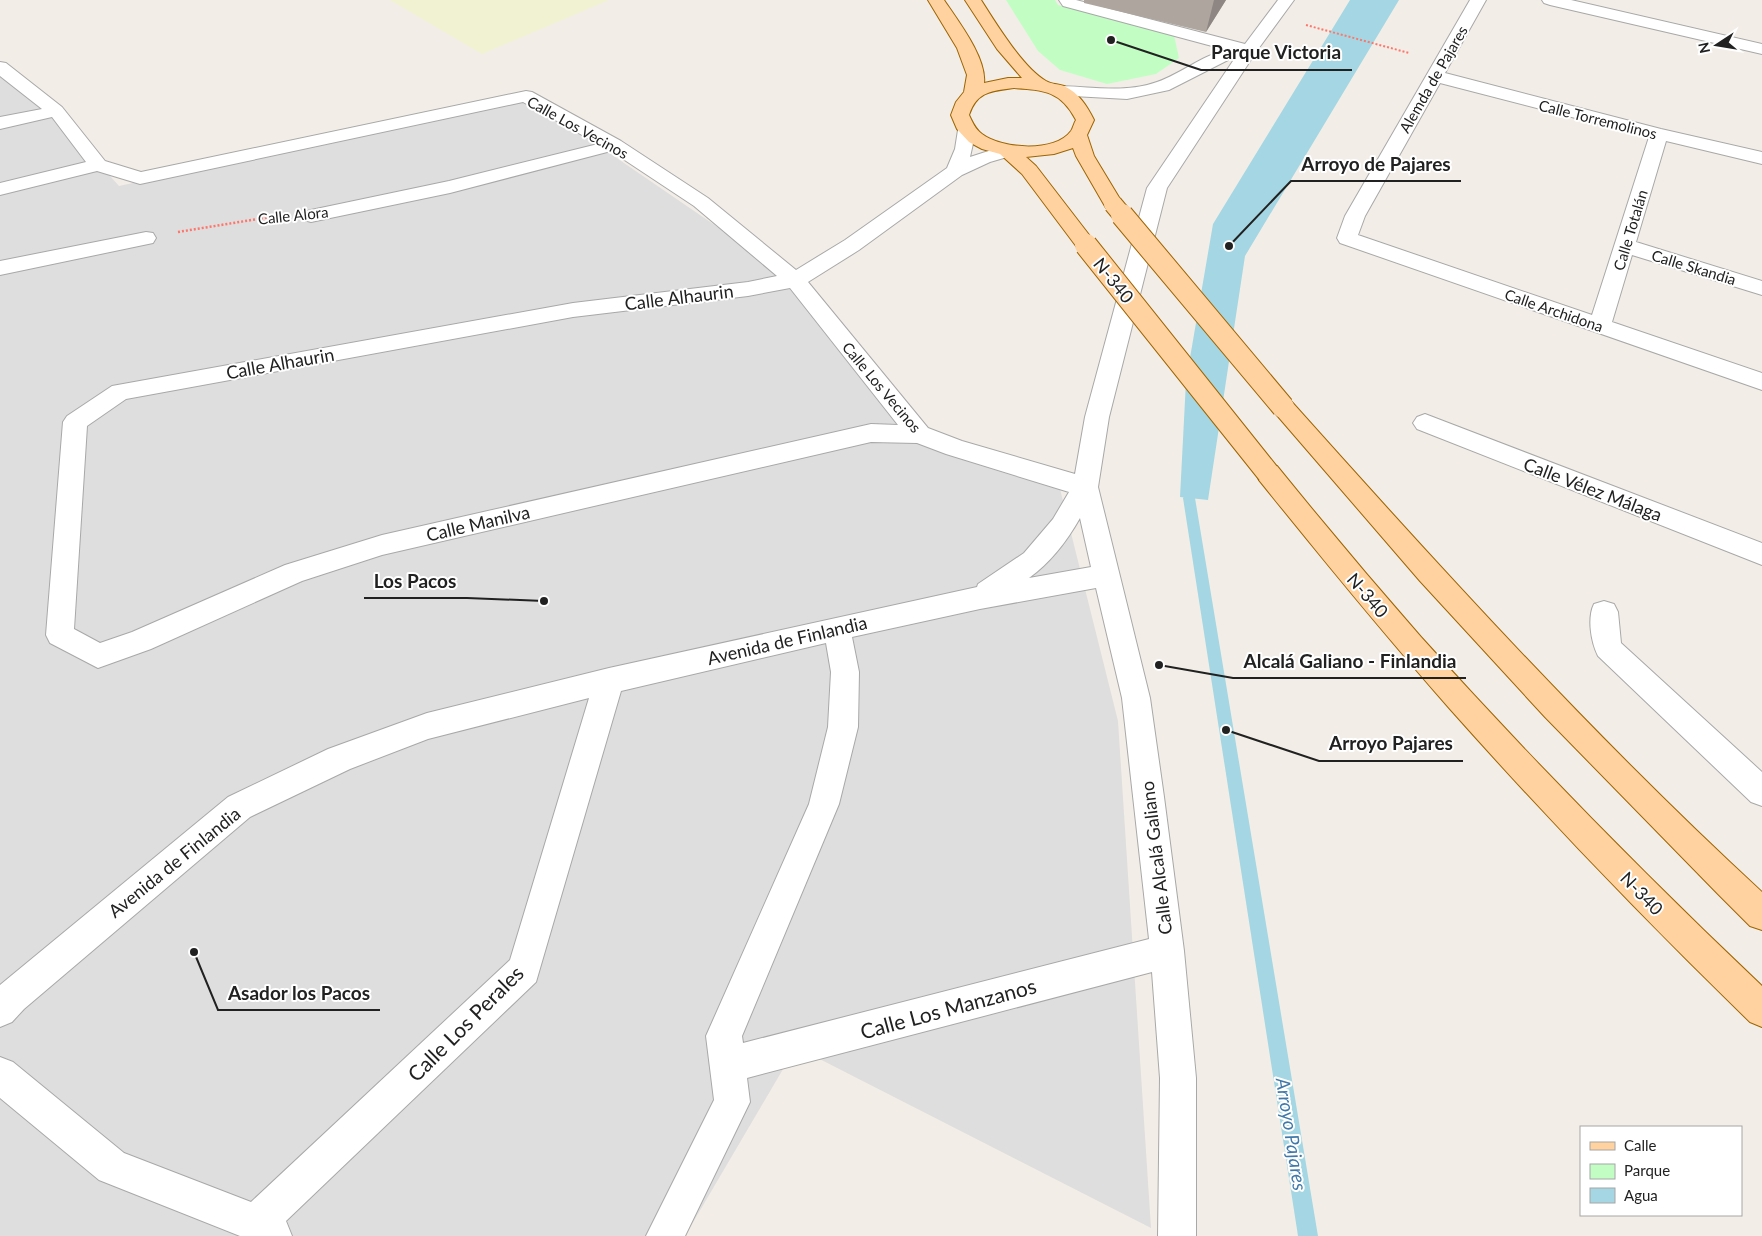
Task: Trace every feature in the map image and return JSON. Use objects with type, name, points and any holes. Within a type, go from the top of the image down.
[{"type":"main road","points":[[936,0],[966,48],[976,75],[973,94]]},
{"type":"main road","points":[[973,0],[1000,43],[1019,68],[1039,84]]},
{"type":"main road","points":[[967,130],[960,115],[966,101],[973,94],[994,85],[1014,83],[1039,84],[1060,91],[1078,105],[1085,120],[1078,135],[1085,156],[1113,204],[1283,407],[1429,573],[1555,708],[1762,914]]},
{"type":"main road","name":"N-340","points":[[967,130],[980,140],[1007,151],[1023,152],[1060,146],[1078,135]]},
{"type":"main road","name":"N-340","points":[[1007,151],[1029,170],[1086,245],[1363,590],[1496,740],[1666,917],[1762,1010]]},
{"type":"street","points":[[1067,0],[1069,3],[1249,50]]},
{"type":"street","name":"Avenida de Finlandia","points":[[0,1010],[12,996],[239,807],[339,759],[427,726],[609,681],[980,598],[1033,561],[1062,526],[1085,487],[1097,418],[1157,188],[1249,50],[1286,0]]},
{"type":"street","name":"Alemda de Pajares","points":[[1347,238],[1355,216],[1478,0]]},
{"type":"street","points":[[1550,0],[1762,49]]},
{"type":"street","points":[[1060,91],[1127,94],[1163,86],[1222,56],[1249,50]]},
{"type":"street","points":[[0,67],[56,111],[98,165],[0,189]]},
{"type":"street","name":"Calle Torremolinos","points":[[1435,76],[1659,134],[1762,158]]},
{"type":"street","name":"Calle Los Vecinos","points":[[98,165],[140,178],[526,96],[614,145],[702,202],[795,280],[920,434],[955,448],[1085,487]]},
{"type":"street","points":[[0,123],[56,111]]},
{"type":"street","points":[[955,171],[964,149],[967,130]]},
{"type":"street","name":"Calle Totalán","points":[[1600,326],[1659,134]]},
{"type":"street","name":"Calle Alora","points":[[311,216],[450,187],[614,145]]},
{"type":"street","points":[[795,280],[852,245],[955,171],[983,158],[1007,151]]},
{"type":"street","points":[[0,268],[146,238]]},
{"type":"street","name":"Calle Archidona","points":[[1347,238],[1762,382]]},
{"type":"street","name":"Calle Skandia","points":[[1625,246],[1762,288]]},
{"type":"street","name":"Calle Alhaurin","points":[[98,656],[60,636],[75,422],[120,392],[573,310],[748,289],[795,280]]},
{"type":"street","name":"Calle Vélez Málaga","points":[[1425,423],[1762,554]]},
{"type":"street","name":"Calle Manilva","points":[[98,656],[141,641],[294,573],[382,545],[871,434],[920,434]]},
{"type":"street","name":"Calle Alcalá Galiano","points":[[1085,487],[1136,698],[1167,951],[1178,1078],[1177,1236]]},
{"type":"street","points":[[980,598],[1106,575]]},
{"type":"street","points":[[1604,612],[1608,648],[1762,792]]},
{"type":"street","points":[[665,1236],[732,1102],[724,1036],[824,804],[843,727],[845,672],[837,629]]},
{"type":"street","name":"Calle Los Perales","points":[[265,1230],[524,970],[609,681]]},
{"type":"street","name":"Calle Los Manzanos","points":[[728,1065],[1167,951]]},
{"type":"street","points":[[0,1075],[112,1167],[265,1230]]},
{"type":"path","points":[[1303,24],[1411,53]]},
{"type":"path","name":"Calle Alora","points":[[146,238],[285,214],[311,216]]},
{"type":"shaded area","points":[[0,67],[43,101],[119,186],[526,96],[795,280],[919,434],[1058,481],[1118,721],[1151,1228],[796,1047],[685,1236],[0,1236]]},
{"type":"green space","points":[[390,0],[609,0],[482,54]]},
{"type":"green space","points":[[1006,0],[1055,0],[1058,5],[1174,35],[1179,58],[1156,74],[1107,84],[1060,70],[1038,51]]},
{"type":"water","points":[[1350,0],[1399,0],[1245,256],[1208,500],[1180,497],[1186,381],[1213,224]]},
{"type":"waterway","name":"Arroyo Pajares","points":[[1189,498],[1308,1236]]},
{"type":"place","name":"Parque Victoria","points":[[1111,40]]},
{"type":"place","name":"Arroyo de Pajares","points":[[1229,246]]},
{"type":"place","name":"Los Pacos","points":[[544,601]]},
{"type":"place","name":"Alcalá Galiano - Finlandia","points":[[1159,665]]},
{"type":"place","name":"Arroyo Pajares","points":[[1226,730]]},
{"type":"place","name":"Asador los Pacos","points":[[194,952]]}]
